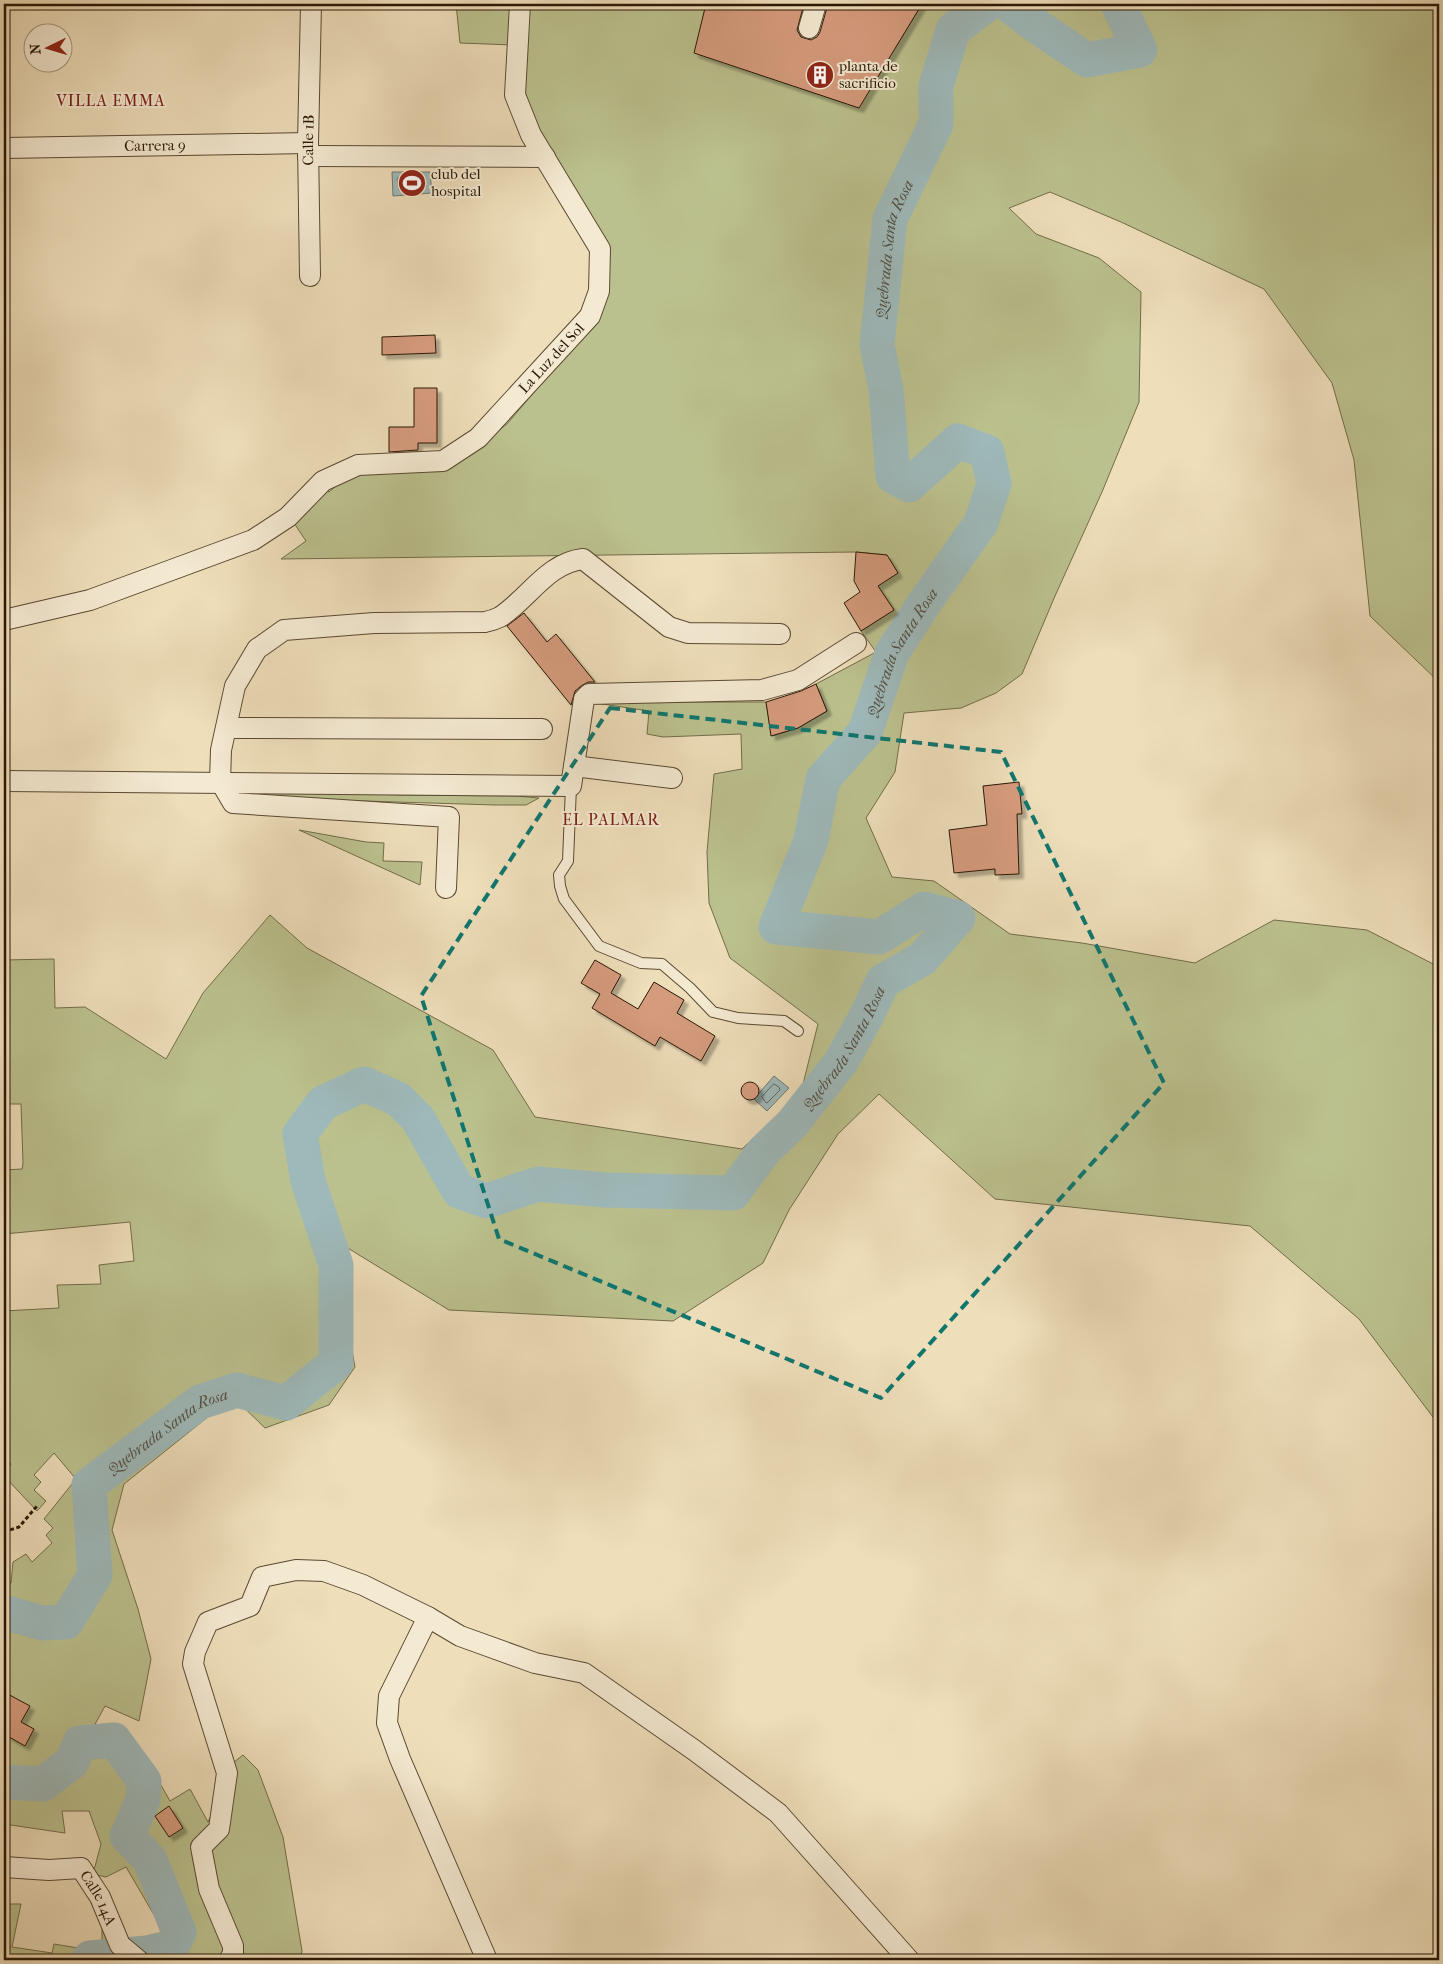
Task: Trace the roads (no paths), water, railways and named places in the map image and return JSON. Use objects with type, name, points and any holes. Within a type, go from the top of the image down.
[{"type":"street","name":"Calle 1B","points":[[310,276],[308,150],[311,4]]},
{"type":"street","name":"La Luz del Sol","points":[[4,620],[90,600],[253,540],[288,517],[323,481],[358,465],[444,460],[478,438],[590,316],[599,291],[600,249],[531,135],[515,95],[520,4]]},
{"type":"street","points":[[809,28],[816,4]]},
{"type":"street","name":"Carrera 9","points":[[4,148],[308,150],[545,157]]},
{"type":"street","points":[[446,888],[449,817],[233,803],[220,781],[221,750],[235,686],[257,649],[284,630],[374,623],[485,622],[500,617],[556,568],[571,561],[583,559],[669,627],[688,633],[780,634]]},
{"type":"street","points":[[4,781],[220,781],[571,786],[584,699],[589,694],[762,690],[798,680],[856,643]]},
{"type":"street","points":[[227,728],[542,729]]},
{"type":"street","points":[[574,766],[672,778]]},
{"type":"street","points":[[229,1960],[233,1954],[233,1946],[209,1888],[201,1847],[219,1828],[227,1773],[193,1664],[195,1652],[208,1622],[250,1606],[262,1577],[296,1570],[324,1571],[355,1582],[428,1617],[460,1636],[535,1662],[584,1673],[694,1750],[778,1813],[909,1960]]},
{"type":"street","points":[[428,1617],[389,1696],[387,1723],[400,1759],[487,1960]]},
{"type":"street","name":"Calle 14A","points":[[4,1867],[49,1870],[81,1868],[100,1897],[120,1945],[138,1960]]},
{"type":"lane","points":[[571,786],[568,861],[559,875],[560,886],[564,899],[599,946],[641,963],[662,964],[690,988],[713,1012],[738,1018],[784,1021],[798,1032]]},
{"type":"water","name":"club del hospital","points":[[392,172],[430,172],[432,193],[393,196]]},
{"type":"water","points":[[774,1076],[789,1088],[767,1111],[754,1099]]},
{"type":"waterway","name":"Quebrada Santa Rosa","points":[[4,1612],[42,1623],[66,1622],[95,1575],[89,1485],[200,1402],[237,1390],[286,1403],[336,1363],[336,1265],[308,1181],[300,1134],[323,1103],[364,1084],[398,1099],[418,1119],[459,1191],[487,1201],[538,1184],[605,1190],[733,1193],[764,1151],[792,1124],[841,1062],[883,981],[922,959],[958,918],[924,909],[879,937],[776,927],[811,840],[823,779],[865,732],[892,653],[925,602],[981,523],[994,484],[987,452],[958,441],[909,485],[893,476],[886,389],[877,345],[890,219],[936,124],[936,86],[953,30],[987,4]]},
{"type":"waterway","name":"Quebrada Santa Rosa","points":[[1008,4],[1087,60],[1140,50],[1118,4]]},
{"type":"waterway","name":"Quebrada Santa Rosa","points":[[4,1782],[43,1784],[72,1762],[80,1743],[114,1740],[144,1781],[143,1800],[127,1836],[150,1860],[179,1932],[172,1947],[147,1953],[90,1958],[88,1960]]},
{"type":"place","name":"planta de sacrificio","points":[[820,75]]},
{"type":"place","name":"club del hospital","points":[[412,183]]},
{"type":"district","name":"VILLA EMMA","points":[[111,100]]},
{"type":"district","name":"EL PALMAR","points":[[611,819]]}]
